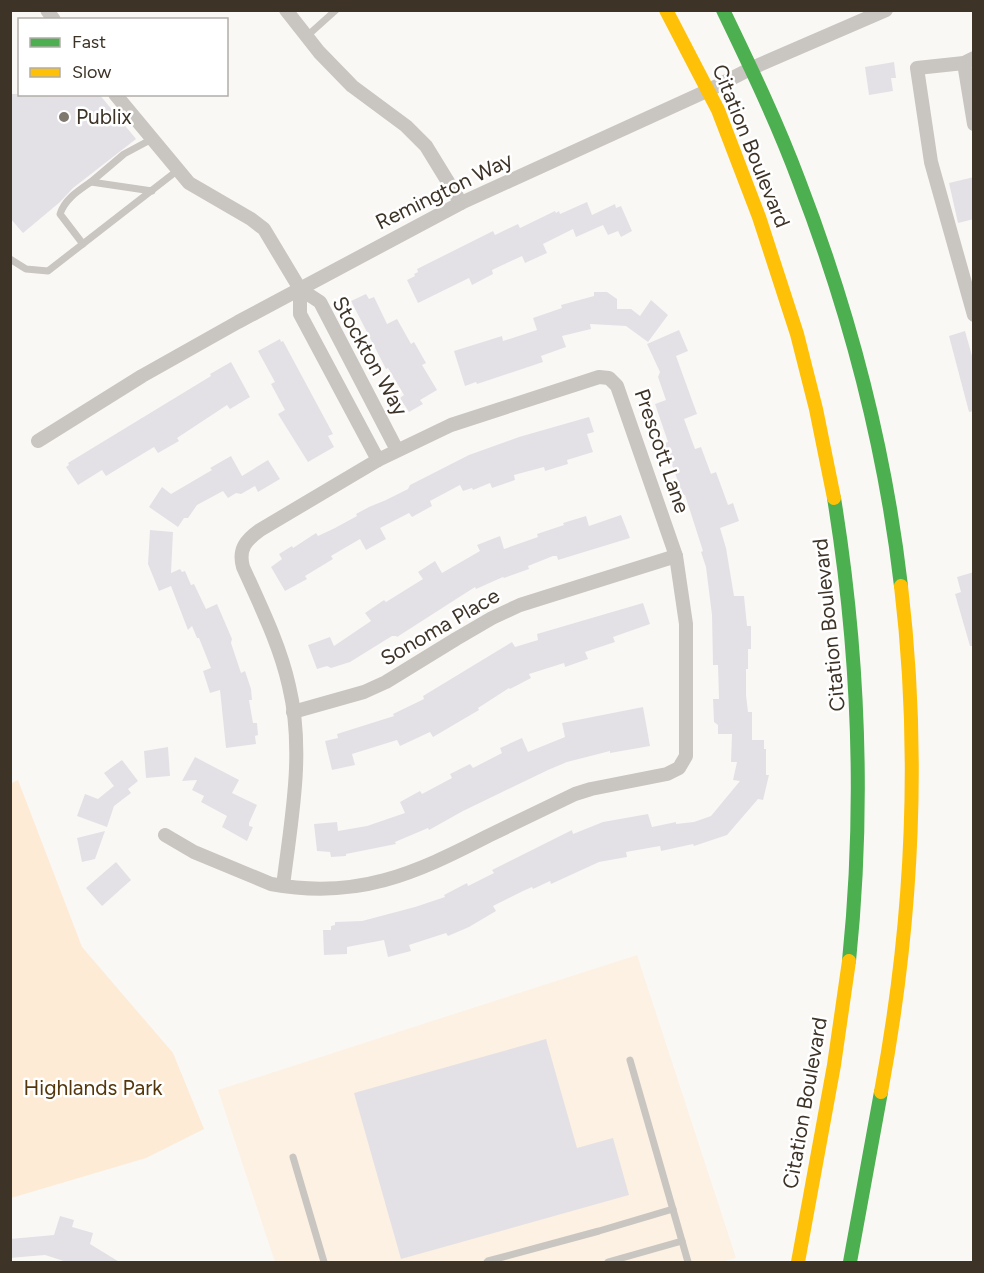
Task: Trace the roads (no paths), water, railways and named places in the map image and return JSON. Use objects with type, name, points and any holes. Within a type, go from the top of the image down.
[{"type":"main road","name":"Citation Boulevard","points":[[666,10],[709,90],[739,162],[765,232],[806,362],[840,524],[855,662],[860,768],[857,868],[849,962],[839,1037],[798,1263]]},
{"type":"main road","name":"Citation Boulevard","points":[[723,10],[753,68],[792,162],[827,256],[855,351],[886,483],[904,604],[912,726],[910,814],[903,934],[894,1016],[850,1263]]},
{"type":"street","points":[[286,10],[319,52],[352,86],[405,126],[426,146],[461,203]]},
{"type":"street","name":"Remington Way","points":[[38,441],[142,376],[461,203],[753,68],[886,10]]},
{"type":"street","points":[[974,124],[969,61],[917,68],[931,162],[974,315]]},
{"type":"street","name":"Stockton Way","points":[[117,96],[189,183],[264,229],[300,289],[320,302],[397,450]]},
{"type":"street","name":"Stockton Way","points":[[300,289],[300,314],[378,460]]},
{"type":"street","name":"Prescott Lane","points":[[165,835],[194,852],[271,884],[283,886],[316,890],[347,888],[379,882],[412,872],[574,794],[668,774],[679,768],[686,756],[686,647],[684,604],[676,556],[617,386],[609,378],[599,377],[467,419],[397,450],[260,530],[243,546],[241,553],[243,567],[289,686],[297,737],[296,771],[283,886]]},
{"type":"street","name":"Sonoma Place","points":[[294,712],[364,692],[387,682],[456,639],[520,605],[676,556]]},
{"type":"lane","points":[[307,36],[336,10]]},
{"type":"lane","points":[[83,244],[60,214],[63,204],[124,154],[152,139]]},
{"type":"lane","points":[[10,259],[26,269],[48,271],[178,170]]},
{"type":"lane","points":[[91,182],[152,191]]},
{"type":"lane","points":[[630,1060],[688,1263]]},
{"type":"lane","points":[[293,1157],[324,1263]]},
{"type":"lane","points":[[487,1263],[673,1209]]},
{"type":"lane","points":[[608,1263],[682,1241]]},
{"type":"place","name":"Publix","points":[[64,117]]},
{"type":"park label","name":"Highlands Park","points":[[93,1088]]}]
